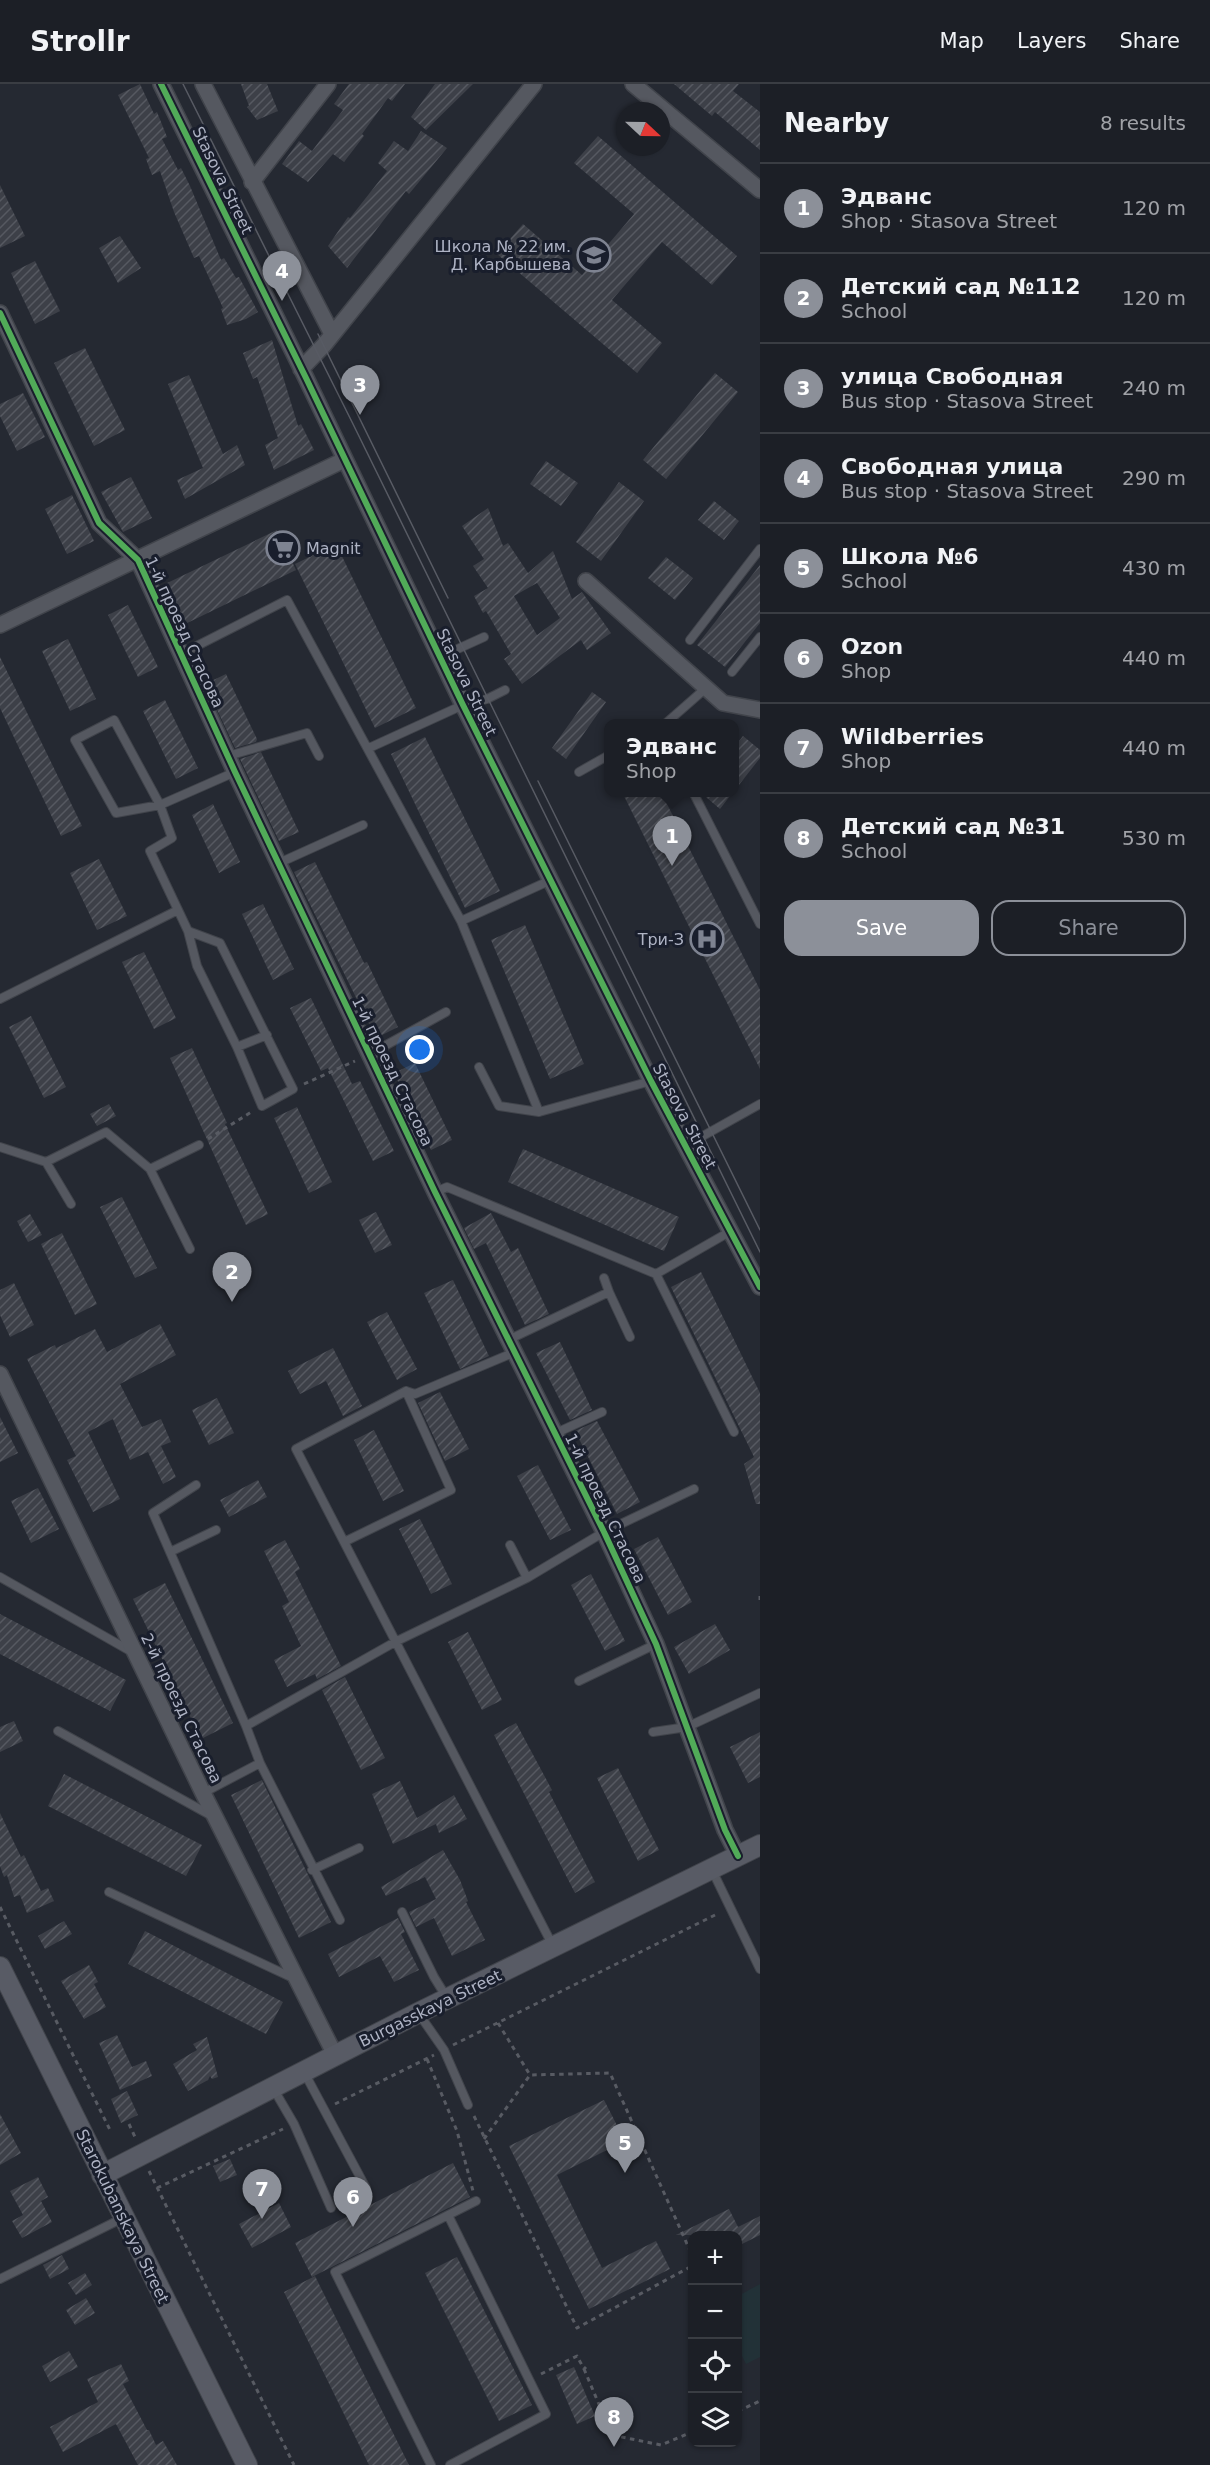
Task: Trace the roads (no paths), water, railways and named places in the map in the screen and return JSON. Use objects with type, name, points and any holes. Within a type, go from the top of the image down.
[{"type":"street","name":"Stasova Street","points":[[161,84],[463,705],[651,1081],[760,1287]]},
{"type":"street","name":"Stasova Street","points":[[203,84],[332,334]]},
{"type":"street","points":[[252,182],[328,84]]},
{"type":"street","points":[[301,369],[332,334],[534,84]]},
{"type":"street","points":[[633,84],[760,190]]},
{"type":"street","name":"1-й проезд Стасова","points":[[0,313],[99,523],[138,560],[235,772],[435,1191],[604,1532],[656,1644],[725,1830],[738,1856]]},
{"type":"street","points":[[0,625],[344,460]]},
{"type":"street","points":[[586,580],[723,703],[760,710]]},
{"type":"street","name":"2-й проезд Стасова","points":[[0,1374],[216,1819],[335,2055]]},
{"type":"street","name":"Burgasskaya Street","points":[[102,2175],[303,2070],[760,1845]]},
{"type":"street","name":"Starokubanskaya Street","points":[[0,1967],[247,2465]]},
{"type":"lane","points":[[690,640],[760,549]]},
{"type":"lane","points":[[182,654],[287,600],[369,748],[460,921],[539,1112]]},
{"type":"lane","points":[[440,657],[484,637]]},
{"type":"lane","points":[[732,672],[760,637]]},
{"type":"lane","points":[[670,719],[706,688]]},
{"type":"lane","points":[[369,748],[463,705],[487,699],[505,690]]},
{"type":"lane","points":[[188,931],[220,943],[293,1089],[262,1106],[237,1047],[196,966],[188,931],[150,851],[172,838],[160,805],[114,720],[75,740],[116,813],[160,805],[235,772]]},
{"type":"lane","points":[[228,756],[307,734],[319,756]]},
{"type":"lane","points":[[579,772],[604,758]]},
{"type":"lane","points":[[696,797],[760,924]]},
{"type":"lane","points":[[279,863],[363,825]]},
{"type":"lane","points":[[460,921],[552,879]]},
{"type":"lane","points":[[0,999],[177,910]]},
{"type":"lane","points":[[370,1054],[446,1012]]},
{"type":"lane","points":[[237,1047],[267,1035]]},
{"type":"lane","points":[[479,1067],[499,1106],[539,1112],[651,1081]]},
{"type":"lane","points":[[685,1146],[760,1104]]},
{"type":"lane","points":[[46,1162],[106,1132],[150,1169],[190,1249]]},
{"type":"lane","points":[[150,1169],[199,1145]]},
{"type":"lane","points":[[0,1147],[46,1162],[71,1204]]},
{"type":"lane","points":[[435,1191],[447,1186],[656,1274],[734,1432]]},
{"type":"lane","points":[[656,1274],[732,1231]]},
{"type":"lane","points":[[604,1278],[630,1337]]},
{"type":"lane","points":[[554,1947],[296,1449],[406,1391],[415,1394],[512,1346],[609,1292]]},
{"type":"lane","points":[[344,1542],[451,1490],[406,1391]]},
{"type":"lane","points":[[556,1433],[602,1412]]},
{"type":"lane","points":[[196,1485],[153,1513],[260,1763],[312,1870],[340,1920]]},
{"type":"lane","points":[[246,1726],[395,1642],[527,1578],[604,1532],[694,1489]]},
{"type":"lane","points":[[170,1552],[216,1530]]},
{"type":"lane","points":[[510,1545],[527,1578]]},
{"type":"lane","points":[[0,1577],[135,1654]]},
{"type":"lane","points":[[579,1681],[656,1644]]},
{"type":"lane","points":[[653,1732],[687,1727],[760,1693]]},
{"type":"lane","points":[[58,1731],[216,1819]]},
{"type":"lane","points":[[203,1792],[260,1763]]},
{"type":"lane","points":[[312,1870],[359,1848]]},
{"type":"lane","points":[[711,1868],[760,1969]]},
{"type":"lane","points":[[109,1892],[297,1980]]},
{"type":"lane","points":[[402,1912],[434,1977],[448,1999]]},
{"type":"lane","points":[[418,2013],[444,2050],[468,2105]]},
{"type":"lane","points":[[303,2070],[366,2188]]},
{"type":"lane","points":[[273,2086],[294,2124],[331,2208]]},
{"type":"lane","points":[[431,2465],[334,2272],[476,2201]]},
{"type":"lane","points":[[448,2215],[546,2414],[450,2465]]},
{"type":"lane","points":[[0,2279],[123,2218]]},
{"type":"tram line","points":[[183,84],[352,422],[760,1252]]},
{"type":"tram line","points":[[318,334],[448,598]]},
{"type":"tram line","points":[[538,781],[760,1230]]},
{"type":"place","name":"Школа № 22 им. Д. Карбышева","points":[[594,255]]},
{"type":"place","name":"Свободная улица","points":[[282,301]]},
{"type":"place","name":"улица Свободная","points":[[360,415]]},
{"type":"place","name":"Magnit","points":[[283,548]]},
{"type":"place","name":"Эдванс","points":[[672,866]]},
{"type":"place","name":"Три-З","points":[[707,939]]},
{"type":"place","name":"Детский сад №112","points":[[232,1302]]},
{"type":"place","name":"Школа №6","points":[[625,2173]]},
{"type":"place","name":"Wildberries","points":[[262,2219]]},
{"type":"place","name":"Ozon","points":[[353,2227]]},
{"type":"place","name":"Детский сад №31","points":[[614,2447]]}]
